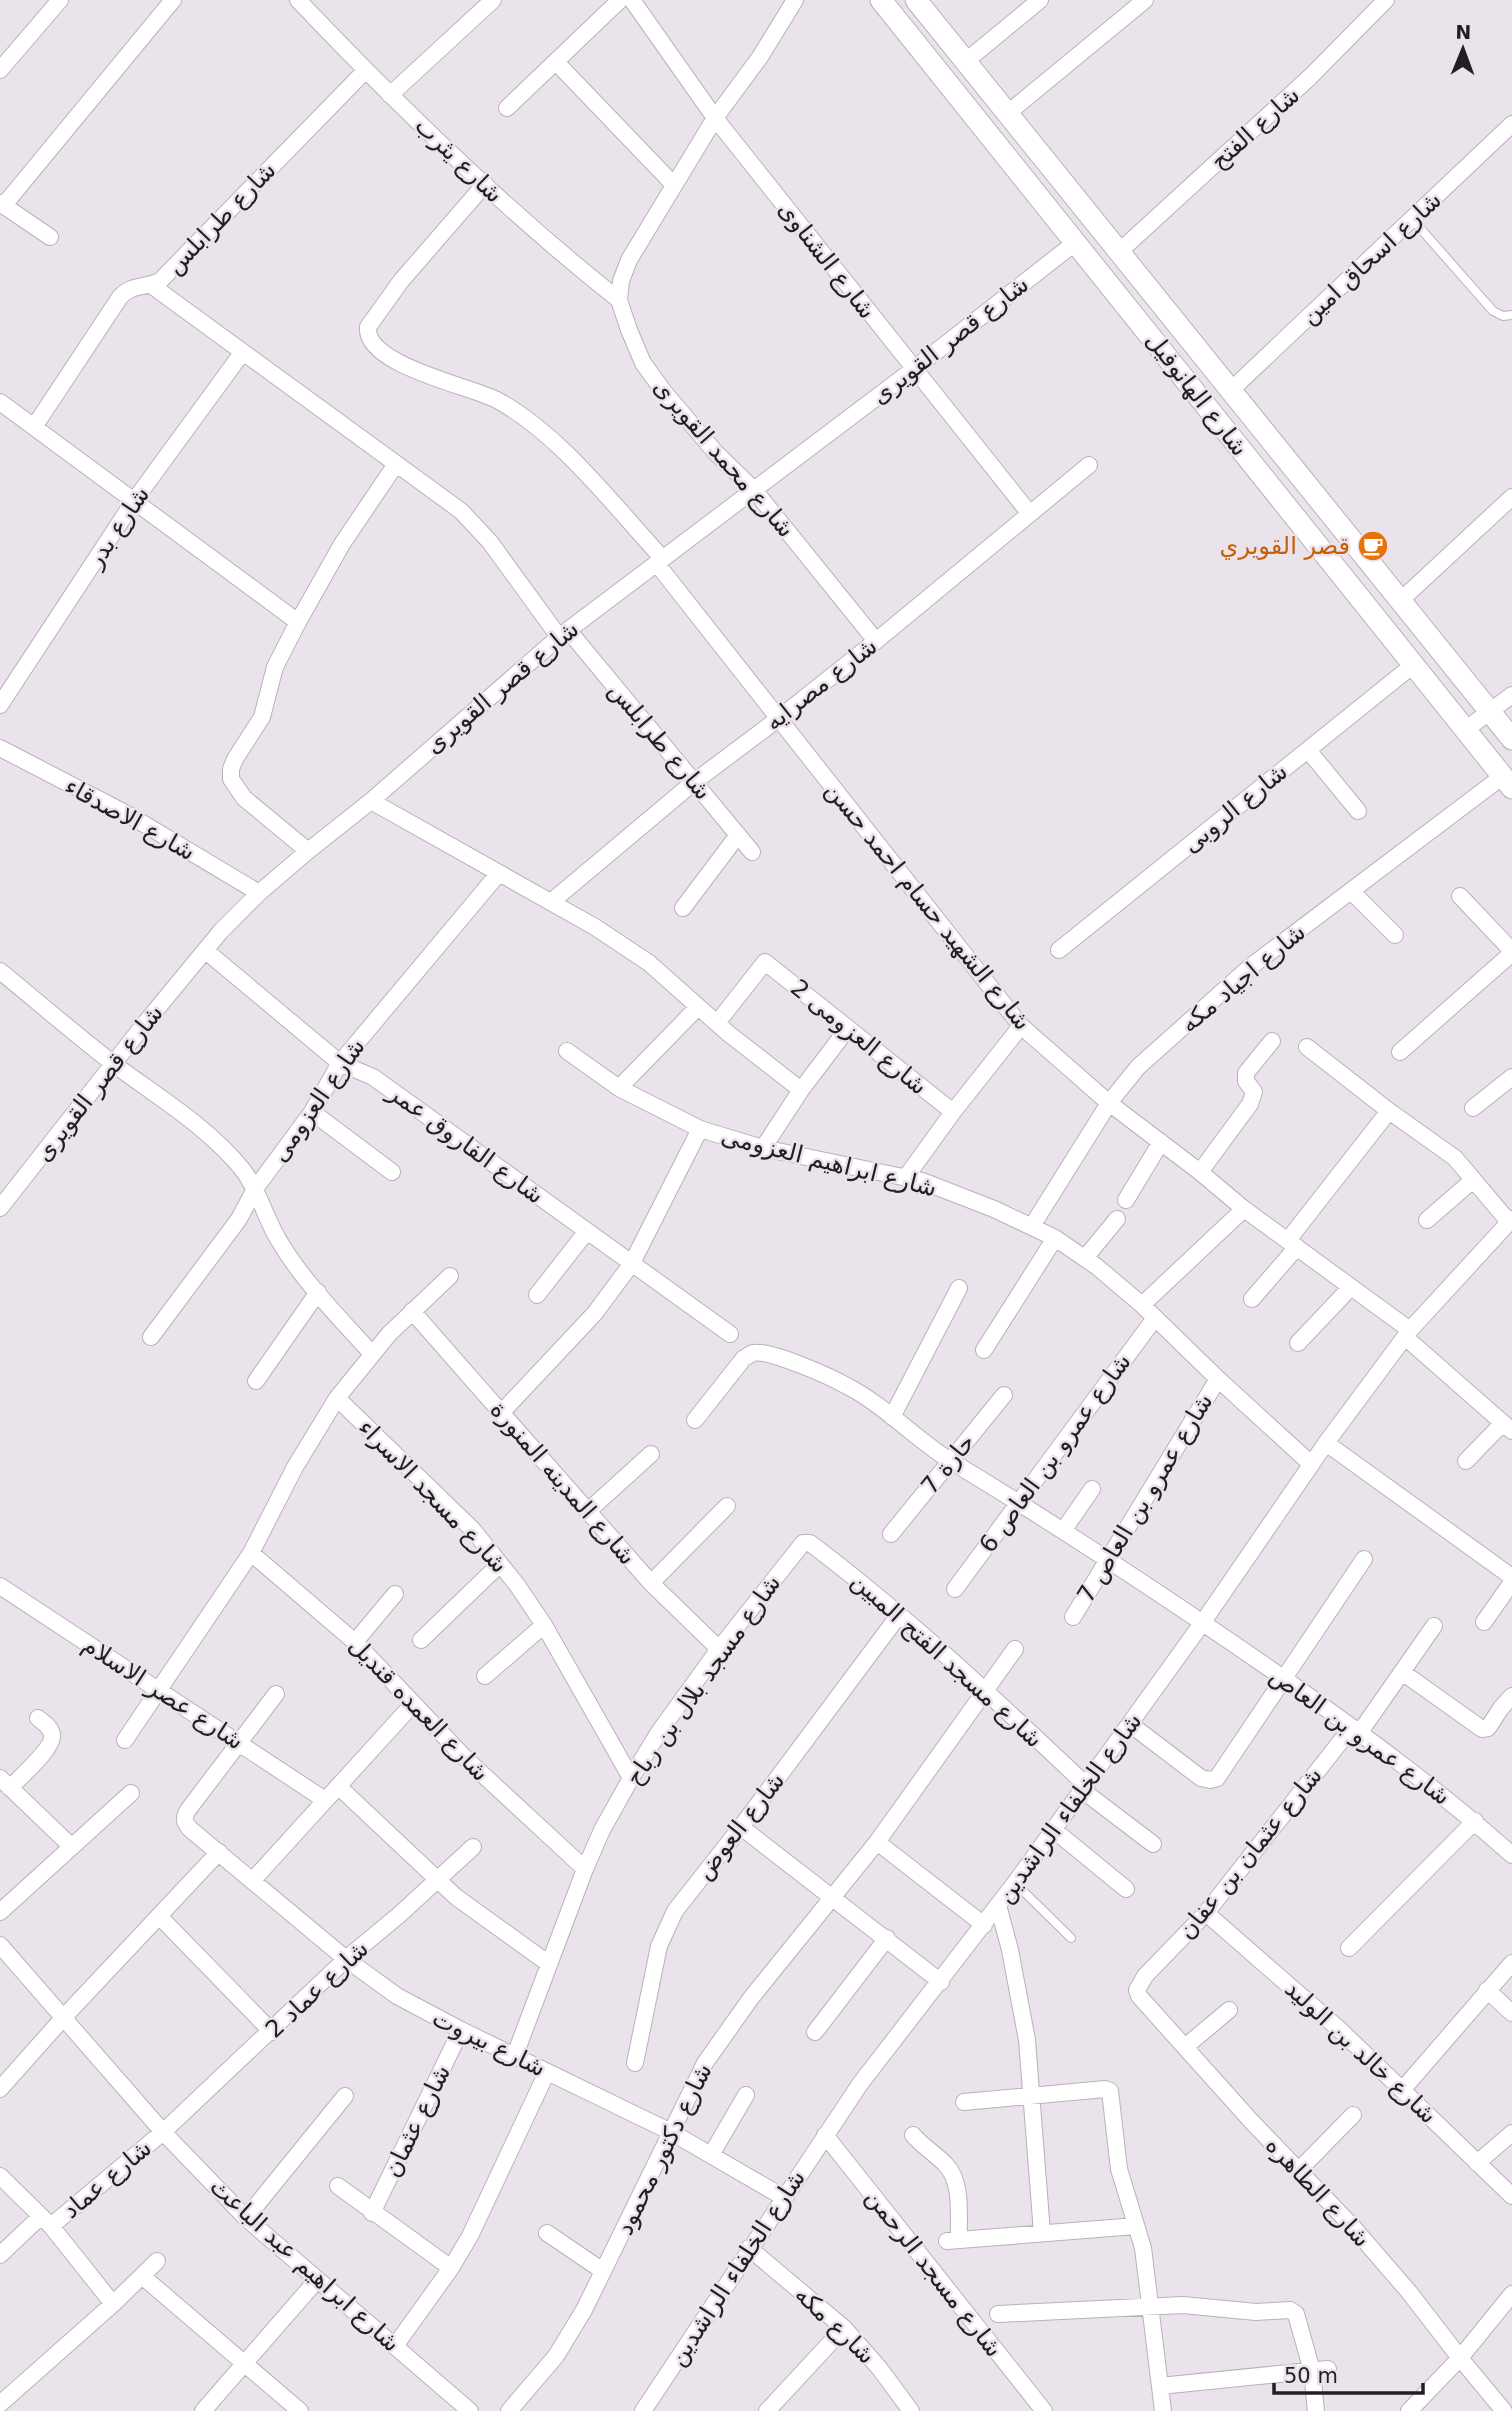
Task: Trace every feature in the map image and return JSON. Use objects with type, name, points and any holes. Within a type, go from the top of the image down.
[{"type":"street","points":[[0,70],[60,0]]},
{"type":"street","points":[[50,237],[2,204],[173,0]]},
{"type":"street","points":[[390,95],[493,0]]},
{"type":"street","points":[[507,108],[620,0]]},
{"type":"street","name":"شارع الشناوى","points":[[632,0],[715,118],[1030,514]]},
{"type":"street","name":"شارع محمد القويرى","points":[[795,0],[760,57],[715,118],[629,260],[621,281],[620,300],[643,363],[664,392],[716,453],[755,491],[876,641]]},
{"type":"street","name":"شارع الهانوفيل","points":[[881,0],[1507,782]]},
{"type":"street","name":"شارع الهانوفيل","points":[[916,0],[1512,739]]},
{"type":"street","points":[[966,61],[1040,0]]},
{"type":"street","points":[[1008,113],[1146,0]]},
{"type":"street","name":"شارع الفتح","points":[[1120,251],[1310,77],[1386,0]]},
{"type":"street","name":"شارع يثرب","points":[[308,3],[365,71],[390,95],[553,247],[620,300]]},
{"type":"street","points":[[556,62],[674,185]]},
{"type":"street","name":"شارع طرابلس","points":[[34,427],[120,297],[133,286],[151,285],[160,281],[365,71]]},
{"type":"street","name":"شارع اسحاق امين","points":[[1230,391],[1512,124]]},
{"type":"street","name":"شارع الشهيد حسام احمد حسن","points":[[485,184],[401,281],[368,327],[368,335],[373,343],[408,368],[495,399],[527,419],[557,444],[660,562],[778,719],[1021,1026],[1110,1102],[1244,1209],[1351,1287],[1407,1334],[1507,1427]]},
{"type":"street","name":"شارع قصر القويرى","points":[[1,1206],[221,931],[259,893],[372,802],[564,633],[755,491],[1076,242]]},
{"type":"street","name":"شارع طرابلس","points":[[151,285],[461,511],[752,852]]},
{"type":"street","name":"شارع بدر","points":[[0,705],[134,502],[242,353]]},
{"type":"street","points":[[0,402],[298,622]]},
{"type":"street","points":[[308,851],[244,798],[231,779],[231,769],[262,717],[275,667],[298,622],[342,544],[396,464]]},
{"type":"street","name":"شارع مصرايه","points":[[551,902],[694,782],[876,641],[1089,465]]},
{"type":"street","points":[[1402,600],[1512,497]]},
{"type":"street","name":"شارع الروبى","points":[[1059,950],[1412,666]]},
{"type":"street","points":[[1465,730],[1512,695]]},
{"type":"street","name":"شارع الاصدقاء","points":[[0,748],[129,815],[259,893]]},
{"type":"street","points":[[1308,750],[1358,811]]},
{"type":"street","name":"شارع اجياد مكه","points":[[1032,1226],[1110,1102],[1138,1067],[1250,967],[1507,782]]},
{"type":"street","points":[[372,802],[551,902],[649,963],[717,1023],[801,1090]]},
{"type":"street","points":[[683,908],[738,835]]},
{"type":"street","name":"شارع العزومى","points":[[151,1337],[239,1219],[255,1189],[312,1112],[340,1063],[499,873]]},
{"type":"street","points":[[1352,891],[1395,935]]},
{"type":"street","points":[[1400,1052],[1511,954],[1460,896]]},
{"type":"street","name":"شارع الفاروق عمر","points":[[206,951],[340,1063],[373,1077],[730,1334]]},
{"type":"street","name":"شارع العزومى 2","points":[[717,1023],[765,962],[953,1112]]},
{"type":"street","points":[[0,971],[194,1124],[243,1169],[278,1240],[318,1292],[372,1354]]},
{"type":"street","points":[[619,1088],[698,1007]]},
{"type":"street","points":[[906,1177],[1021,1026]]},
{"type":"street","points":[[763,1148],[801,1090],[848,1028]]},
{"type":"street","points":[[1200,1172],[1250,1104],[1254,1092],[1246,1081],[1246,1073],[1272,1041]]},
{"type":"street","points":[[1307,1047],[1455,1158],[1511,1221]]},
{"type":"street","name":"شارع ابراهيم العزومى","points":[[567,1051],[619,1088],[700,1129],[763,1148],[922,1181],[1055,1238],[1142,1305],[1218,1380],[1311,1464]]},
{"type":"street","points":[[1473,1108],[1512,1077]]},
{"type":"street","points":[[1252,1299],[1389,1111]]},
{"type":"street","points":[[312,1112],[392,1172]]},
{"type":"street","points":[[502,1412],[595,1313],[632,1263],[700,1129]]},
{"type":"street","points":[[1126,1200],[1161,1142]]},
{"type":"street","points":[[1427,1220],[1473,1180]]},
{"type":"street","points":[[1142,1305],[1244,1209]]},
{"type":"street","points":[[1084,1258],[1117,1219]]},
{"type":"street","name":"شارع الخلفاء الراشدين","points":[[643,2411],[860,2084],[1054,1830],[1203,1622],[1326,1443],[1407,1334],[1511,1221]]},
{"type":"street","points":[[537,1295],[587,1231]]},
{"type":"street","points":[[984,1350],[1055,1238]]},
{"type":"street","points":[[125,1740],[251,1553],[295,1467],[337,1398],[372,1354],[412,1311],[450,1276]]},
{"type":"street","points":[[1298,1343],[1351,1287]]},
{"type":"street","points":[[892,1417],[959,1288]]},
{"type":"street","points":[[256,1381],[318,1292]]},
{"type":"street","name":"شارع المدينه المنورة","points":[[412,1311],[650,1583],[719,1649]]},
{"type":"street","name":"شارع عمرو بن العاص 6","points":[[955,1589],[1155,1318]]},
{"type":"street","name":"شارع عمرو بن العاص","points":[[695,1420],[744,1358],[754,1353],[766,1353],[793,1362],[849,1386],[950,1461],[1203,1622],[1356,1729],[1475,1821],[1512,1855]]},
{"type":"street","name":"شارع عمرو بن العاص 7","points":[[1073,1617],[1218,1380]]},
{"type":"street","name":"حارة 7","points":[[891,1534],[1004,1395]]},
{"type":"street","name":"شارع مسجد الاسراء","points":[[337,1398],[464,1521],[500,1564],[544,1625],[631,1778]]},
{"type":"street","points":[[1466,1461],[1507,1427]]},
{"type":"street","points":[[1326,1443],[1512,1579],[1484,1622]]},
{"type":"street","points":[[588,1511],[651,1454]]},
{"type":"street","points":[[1063,1531],[1092,1489]]},
{"type":"street","points":[[650,1583],[727,1506]]},
{"type":"street","name":"شارع مسجد الفتح المبين","points":[[803,1543],[810,1543],[899,1615],[985,1690],[1084,1787],[1153,1844]]},
{"type":"street","name":"شارع مسجد بلال بن رباح","points":[[515,2055],[601,1830],[659,1732],[719,1649],[803,1543]]},
{"type":"street","name":"شارع العمده قنديل","points":[[251,1553],[355,1642],[467,1760],[585,1868]]},
{"type":"street","points":[[1130,1724],[1201,1778],[1217,1778],[1364,1559]]},
{"type":"street","points":[[421,1640],[500,1564]]},
{"type":"street","name":"شارع عصر الاسلام","points":[[0,1586],[325,1800]]},
{"type":"street","points":[[355,1642],[395,1594]]},
{"type":"street","name":"شارع العوض","points":[[635,2063],[659,1946],[666,1928],[686,1895],[741,1827],[899,1615]]},
{"type":"street","points":[[485,1676],[544,1625]]},
{"type":"street","name":"شارع عثمان بن عفان","points":[[1145,1976],[1206,1913],[1402,1672],[1434,1626]]},
{"type":"street","name":"شارع دكتور محمود","points":[[509,2411],[556,2356],[584,2311],[693,2083],[712,2051],[751,1998],[877,1842],[1015,1649]]},
{"type":"street","points":[[1402,1672],[1482,1729],[1488,1728],[1512,1696]]},
{"type":"street","points":[[239,1743],[276,1694]]},
{"type":"street","points":[[252,1881],[413,1704]]},
{"type":"street","points":[[38,1718],[52,1733],[52,1744],[5,1783],[72,1847]]},
{"type":"street","name":"شارع بيروت","points":[[239,1743],[185,1816],[185,1824],[252,1881],[346,1959],[397,1996],[671,2132],[783,2197]]},
{"type":"street","points":[[338,1786],[456,1897],[549,1964]]},
{"type":"street","points":[[0,1912],[131,1793]]},
{"type":"street","points":[[1349,1948],[1475,1821]]},
{"type":"street","points":[[741,1827],[887,1938],[940,1982]]},
{"type":"street","points":[[1054,1830],[1126,1889]]},
{"type":"street","points":[[877,1842],[984,1925]]},
{"type":"street","name":"شارع عماد 2","points":[[163,2132],[272,2032],[346,1959],[473,1847]]},
{"type":"street","points":[[0,2090],[64,2017],[219,1852]]},
{"type":"street","points":[[998,1905],[1027,2040],[1042,2233]]},
{"type":"street","name":"شارع خالد بن الوليد","points":[[1206,1913],[1339,2029],[1512,2196]]},
{"type":"street","points":[[159,1916],[272,2032]]},
{"type":"street","points":[[815,2032],[887,1938]]},
{"type":"street","name":"شارع ابراهيم عبد الباعث","points":[[0,1945],[163,2132],[246,2218],[470,2411]]},
{"type":"street","points":[[1403,2089],[1512,1963]]},
{"type":"street","name":"شارع الطاهره","points":[[1145,1976],[1139,1983],[1139,1996],[1252,2122],[1352,2226],[1409,2292],[1504,2411]]},
{"type":"street","points":[[1487,1990],[1512,2012]]},
{"type":"street","points":[[1185,2047],[1229,2010]]},
{"type":"street","name":"شارع عثمان","points":[[372,2213],[461,2030]]},
{"type":"street","points":[[395,2346],[451,2269],[470,2236],[547,2072]]},
{"type":"street","points":[[964,2102],[1105,2089],[1110,2091],[1119,2169],[1143,2248],[1163,2411]]},
{"type":"street","points":[[711,2155],[746,2095]]},
{"type":"street","points":[[246,2218],[345,2096]]},
{"type":"street","points":[[1299,2170],[1353,2115]]},
{"type":"street","name":"شارع عماد","points":[[0,2255],[163,2132]]},
{"type":"street","points":[[1477,2163],[1512,2133]]},
{"type":"street","name":"شارع مسجد الرحمن","points":[[825,2135],[1044,2411]]},
{"type":"street","points":[[913,2135],[946,2165],[956,2179],[953,2240],[1136,2226]]},
{"type":"street","points":[[0,2176],[46,2221],[113,2304]]},
{"type":"street","points":[[338,2186],[451,2269]]},
{"type":"street","points":[[547,2233],[603,2272]]},
{"type":"street","name":"شارع مكه","points":[[749,2248],[844,2328],[880,2368],[905,2409]]},
{"type":"street","points":[[0,2404],[158,2261]]},
{"type":"street","points":[[142,2276],[300,2411]]},
{"type":"street","points":[[203,2411],[317,2280]]},
{"type":"street","points":[[1409,2411],[1460,2358],[1512,2294]]},
{"type":"street","points":[[998,2314],[1184,2305],[1256,2312],[1294,2311],[1320,2370],[1316,2411]]},
{"type":"street","points":[[767,2411],[844,2328]]},
{"type":"street","points":[[1160,2386],[1320,2370]]},
{"type":"lane","points":[[1412,219],[1493,311],[1503,316],[1512,314]]},
{"type":"lane","points":[[1015,1883],[1071,1938]]},
{"type":"place","name":"قصر القويري","points":[[1373,546]]}]
